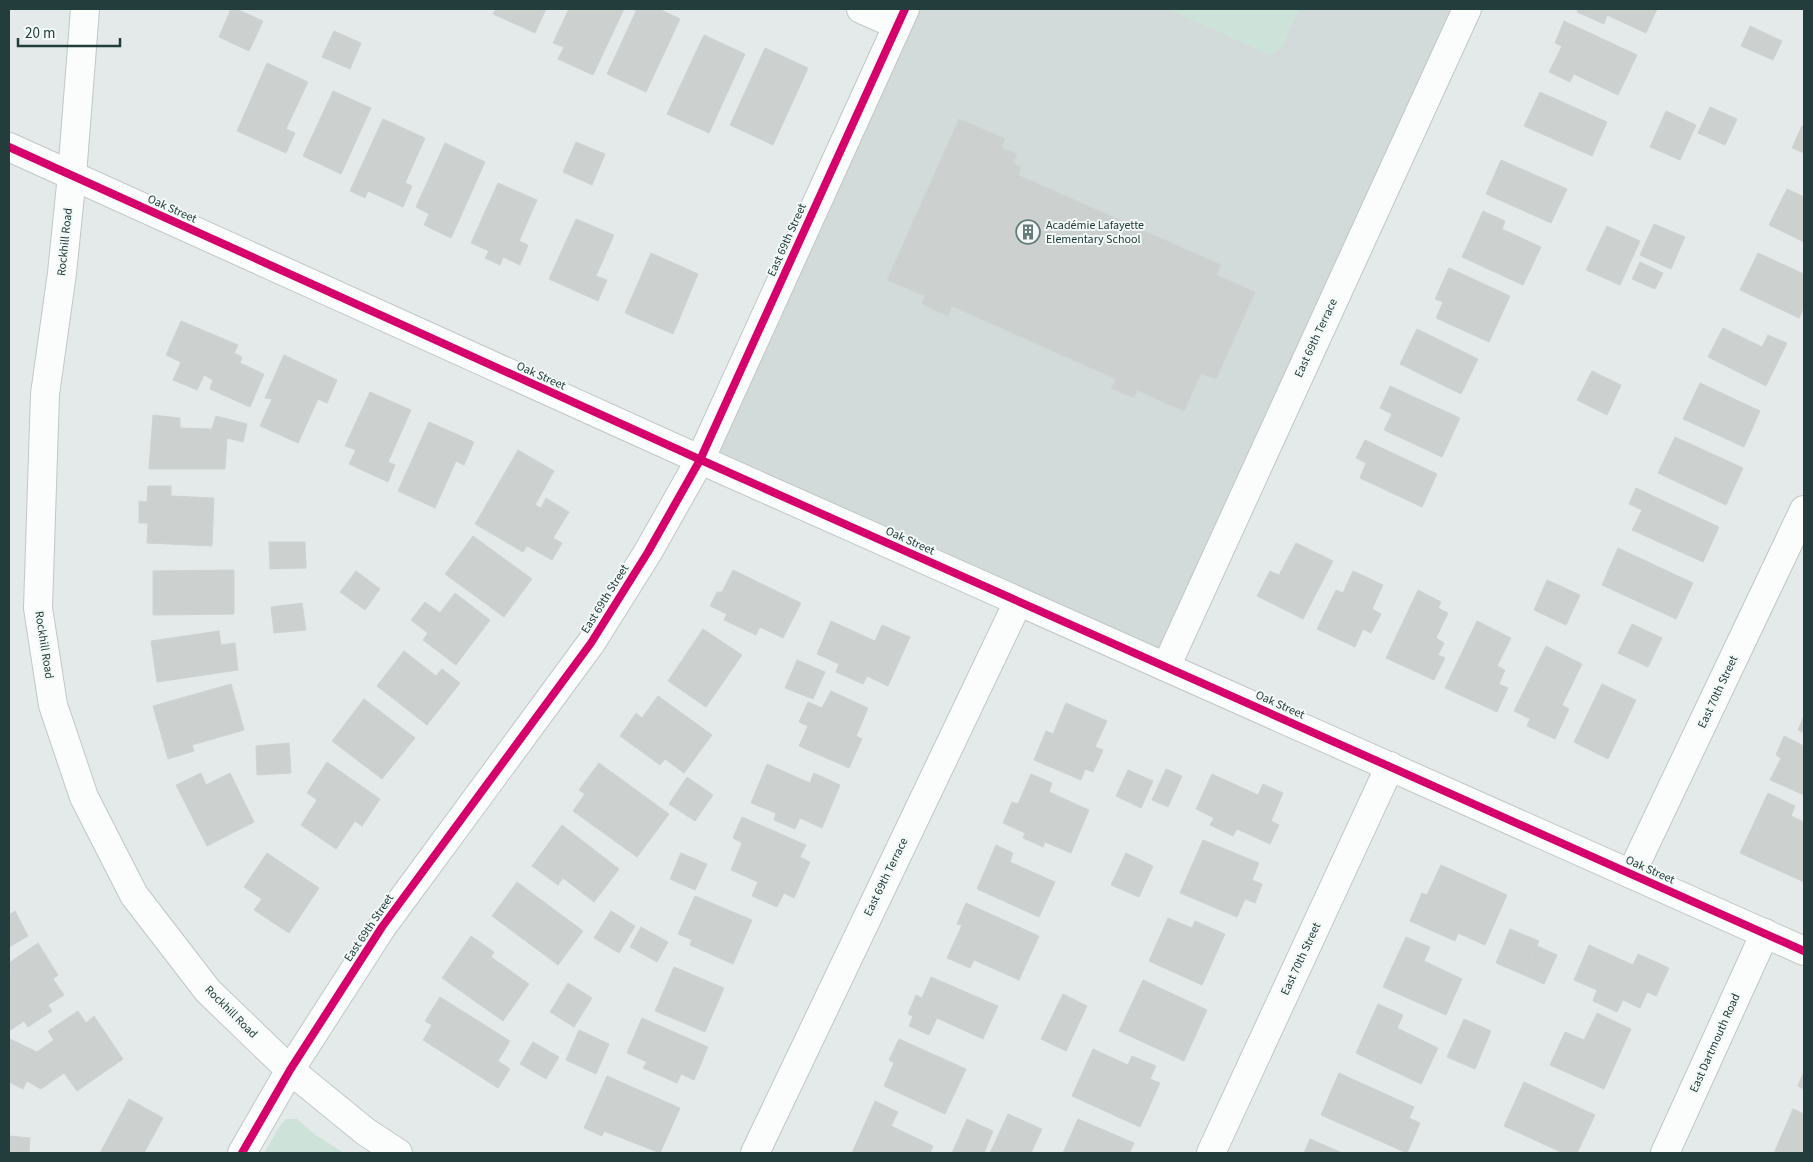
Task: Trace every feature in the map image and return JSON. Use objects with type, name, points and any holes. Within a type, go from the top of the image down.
[{"type":"street","name":"Rockhill Road","points":[[84,9],[72,176],[62,274],[44,394],[38,608],[53,705],[84,797],[134,895],[208,991],[290,1070],[366,1132],[398,1153]]},
{"type":"street","points":[[862,9],[901,17]]},
{"type":"street","name":"East 69th Terrace","points":[[1166,667],[1467,9]]},
{"type":"street","name":"East 69th Street","points":[[242,1153],[290,1070],[382,927],[591,643],[648,552],[700,460],[901,17]]},
{"type":"street","name":"Oak Street","points":[[9,147],[700,460],[1804,951]]},
{"type":"street","name":"East 70th Street","points":[[1631,874],[1804,510]]},
{"type":"street","name":"East 69th Terrace","points":[[755,1153],[1018,602]]},
{"type":"street","name":"East 70th Street","points":[[1211,1153],[1390,766]]},
{"type":"street","name":"East Dartmouth Road","points":[[1665,1153],[1765,933]]},
{"type":"shaded area","points":[[914,9],[1456,9],[1158,651],[712,452]]},
{"type":"green space","points":[[1168,9],[1299,9],[1281,49],[1270,55]]},
{"type":"green space","points":[[286,1119],[297,1119],[314,1134],[344,1153],[264,1153],[279,1127]]},
{"type":"building","points":[[231,9],[236,9],[263,21],[249,51],[219,37]]},
{"type":"building","points":[[496,9],[546,9],[535,33],[493,14]]},
{"type":"building","points":[[569,9],[624,9],[593,75],[558,59],[564,47],[553,43]]},
{"type":"building","points":[[637,9],[659,9],[680,19],[646,92],[607,74]]},
{"type":"building","points":[[1579,9],[1657,9],[1646,33],[1607,15],[1604,24],[1577,12]]},
{"type":"building","points":[[1564,21],[1637,55],[1618,95],[1574,74],[1570,82],[1549,72],[1562,46],[1555,43]]},
{"type":"building","points":[[1750,26],[1782,41],[1773,60],[1741,46]]},
{"type":"building","points":[[334,31],[361,43],[350,69],[322,57]]},
{"type":"building","points":[[704,35],[745,54],[709,133],[667,114]]},
{"type":"building","points":[[765,48],[808,68],[773,145],[730,125]]},
{"type":"building","points":[[267,63],[308,82],[286,129],[295,133],[286,153],[237,131]]},
{"type":"building","points":[[333,91],[371,108],[341,174],[303,156]]},
{"type":"building","points":[[1540,92],[1607,122],[1592,156],[1524,126]]},
{"type":"building","points":[[1710,107],[1737,119],[1725,145],[1698,133]]},
{"type":"building","points":[[1666,111],[1696,125],[1680,160],[1650,147]]},
{"type":"building","points":[[383,119],[425,138],[405,183],[412,186],[403,207],[368,191],[365,198],[350,191]]},
{"type":"building","name":"Académie Lafayette Elementary School","points":[[959,119],[1005,139],[1001,148],[1017,154],[1013,163],[1021,167],[1018,175],[1221,265],[1216,275],[1255,292],[1216,379],[1201,373],[1184,411],[1137,390],[1134,398],[1111,388],[1116,379],[952,306],[948,316],[922,304],[925,296],[887,280]]},
{"type":"building","points":[[1802,126],[1804,126],[1804,153],[1792,148]]},
{"type":"building","points":[[576,142],[605,154],[592,185],[563,172]]},
{"type":"building","points":[[445,143],[485,162],[451,238],[424,225],[429,214],[416,207]]},
{"type":"building","points":[[1501,160],[1567,189],[1551,223],[1486,194]]},
{"type":"building","points":[[498,183],[537,200],[519,241],[528,245],[520,265],[503,257],[500,265],[485,258],[489,251],[471,243]]},
{"type":"building","points":[[1787,189],[1804,197],[1804,242],[1769,225]]},
{"type":"building","points":[[1483,211],[1505,221],[1502,229],[1541,247],[1523,285],[1462,257]]},
{"type":"building","points":[[576,219],[614,235],[596,276],[607,280],[598,301],[549,279]]},
{"type":"building","points":[[1654,224],[1685,237],[1671,269],[1640,255]]},
{"type":"building","points":[[1607,226],[1640,241],[1620,285],[1586,270]]},
{"type":"building","points":[[651,253],[698,274],[673,334],[625,313]]},
{"type":"building","points":[[1758,253],[1804,274],[1804,307],[1799,318],[1740,290]]},
{"type":"building","points":[[1640,262],[1663,273],[1655,289],[1632,279]]},
{"type":"building","points":[[1449,268],[1510,296],[1489,342],[1436,318],[1443,302],[1435,299]]},
{"type":"building","points":[[181,321],[238,345],[234,353],[242,357],[240,363],[264,374],[250,407],[210,389],[213,380],[204,375],[197,390],[173,380],[181,362],[166,355]]},
{"type":"building","points":[[1723,328],[1762,347],[1768,335],[1787,343],[1766,386],[1708,357]]},
{"type":"building","points":[[1417,329],[1478,359],[1461,394],[1400,364]]},
{"type":"building","points":[[284,355],[337,380],[327,403],[318,399],[298,443],[260,426],[272,399],[265,398]]},
{"type":"building","points":[[1592,371],[1621,385],[1607,415],[1577,400]]},
{"type":"building","points":[[1700,383],[1760,411],[1744,447],[1683,419]]},
{"type":"building","points":[[1390,386],[1460,418],[1442,457],[1384,430],[1392,414],[1380,408]]},
{"type":"building","points":[[370,392],[411,410],[388,462],[395,465],[388,482],[349,464],[356,450],[345,446]]},
{"type":"building","points":[[153,415],[180,418],[180,428],[212,429],[216,416],[247,424],[243,442],[227,438],[225,469],[149,469]]},
{"type":"building","points":[[429,422],[474,442],[464,465],[456,461],[435,508],[398,491]]},
{"type":"building","points":[[1675,437],[1743,468],[1726,505],[1658,473]]},
{"type":"building","points":[[1365,440],[1437,474],[1422,507],[1360,478],[1366,463],[1356,458]]},
{"type":"building","points":[[518,450],[554,471],[535,505],[541,508],[546,498],[569,512],[553,538],[562,543],[552,560],[527,546],[523,552],[475,524]]},
{"type":"building","points":[[148,486],[171,486],[171,496],[214,498],[212,546],[147,543],[148,523],[139,523],[139,501],[147,502]]},
{"type":"building","points":[[1636,488],[1719,527],[1703,562],[1632,530],[1642,510],[1629,504]]},
{"type":"building","points":[[473,536],[532,579],[504,617],[445,574]]},
{"type":"building","points":[[269,542],[305,542],[306,568],[270,569]]},
{"type":"building","points":[[1296,543],[1333,561],[1303,619],[1257,596],[1270,571],[1279,575]]},
{"type":"building","points":[[1618,548],[1693,583],[1676,619],[1602,585]]},
{"type":"building","points":[[234,570],[234,614],[153,615],[153,571]]},
{"type":"building","points":[[733,570],[801,603],[783,638],[760,627],[756,635],[724,620],[727,614],[710,606],[717,592],[722,592]]},
{"type":"building","points":[[356,571],[380,589],[365,610],[340,592]]},
{"type":"building","points":[[1353,571],[1383,585],[1372,609],[1381,614],[1371,633],[1363,629],[1355,647],[1317,629],[1336,590],[1343,593]]},
{"type":"building","points":[[1547,580],[1580,595],[1566,625],[1534,610]]},
{"type":"building","points":[[1418,590],[1441,602],[1438,608],[1448,613],[1436,638],[1444,643],[1438,655],[1445,658],[1434,680],[1386,658]]},
{"type":"building","points":[[455,593],[490,620],[456,665],[423,640],[428,633],[411,620],[425,602],[440,613]]},
{"type":"building","points":[[302,603],[306,630],[274,633],[271,607]]},
{"type":"building","points":[[831,621],[875,641],[882,625],[910,637],[888,686],[867,676],[863,684],[836,672],[839,664],[817,654]]},
{"type":"building","points":[[1477,621],[1511,638],[1497,666],[1505,670],[1499,684],[1508,688],[1497,712],[1445,688]]},
{"type":"building","points":[[1632,624],[1662,638],[1648,667],[1618,653]]},
{"type":"building","points":[[703,629],[742,655],[706,707],[668,681]]},
{"type":"building","points":[[219,631],[221,645],[235,643],[238,670],[157,682],[151,641]]},
{"type":"building","points":[[1546,646],[1582,664],[1562,705],[1569,709],[1555,739],[1527,726],[1530,719],[1514,711]]},
{"type":"building","points":[[404,651],[436,676],[442,669],[460,683],[427,725],[377,686]]},
{"type":"building","points":[[797,660],[825,672],[813,699],[785,688]]},
{"type":"building","points":[[231,684],[244,730],[192,745],[194,751],[168,759],[153,706]]},
{"type":"building","points":[[1602,684],[1636,700],[1608,759],[1574,742]]},
{"type":"building","points":[[831,691],[868,708],[856,736],[862,739],[849,768],[799,746],[808,726],[799,722],[808,702],[822,708]]},
{"type":"building","points":[[658,696],[712,735],[684,773],[665,759],[660,765],[620,736],[636,713],[642,718]]},
{"type":"building","points":[[364,699],[415,738],[382,779],[332,741]]},
{"type":"building","points":[[1066,703],[1107,721],[1095,747],[1103,750],[1093,772],[1085,769],[1081,780],[1034,760],[1046,731],[1053,734]]},
{"type":"building","points":[[1804,716],[1804,733],[1798,730]]},
{"type":"building","points":[[1784,736],[1804,746],[1804,795],[1770,780],[1781,758],[1776,755]]},
{"type":"building","points":[[289,743],[291,773],[257,775],[256,746]]},
{"type":"building","points":[[327,762],[380,799],[362,826],[355,821],[336,849],[301,825],[317,800],[307,793]]},
{"type":"building","points":[[599,763],[669,814],[637,857],[573,811],[585,794],[579,790]]},
{"type":"building","points":[[767,764],[810,783],[814,773],[840,785],[822,828],[800,818],[795,829],[774,820],[776,813],[751,803]]},
{"type":"building","points":[[1166,769],[1182,776],[1168,807],[1152,800]]},
{"type":"building","points":[[1128,770],[1153,781],[1141,808],[1116,796]]},
{"type":"building","points":[[201,773],[206,785],[230,773],[254,822],[207,846],[176,785]]},
{"type":"building","points":[[1031,774],[1052,783],[1049,792],[1089,810],[1071,853],[1045,842],[1043,847],[1023,838],[1025,833],[1003,823],[1012,802],[1018,804]]},
{"type":"building","points":[[1212,774],[1258,795],[1263,784],[1283,793],[1271,821],[1279,825],[1270,844],[1237,829],[1233,836],[1210,825],[1214,818],[1196,809]]},
{"type":"building","points":[[687,777],[713,795],[695,821],[669,804]]},
{"type":"building","points":[[1768,793],[1795,806],[1791,816],[1804,822],[1804,882],[1740,853]]},
{"type":"building","points":[[742,817],[806,845],[800,857],[810,862],[794,898],[784,893],[777,907],[752,896],[758,882],[731,870],[742,843],[733,838]]},
{"type":"building","points":[[562,825],[619,869],[594,902],[563,878],[558,885],[532,866]]},
{"type":"building","points":[[1203,840],[1259,863],[1252,880],[1262,884],[1255,903],[1245,899],[1237,917],[1180,893]]},
{"type":"building","points":[[996,845],[1013,853],[1010,862],[1055,882],[1039,917],[977,889]]},
{"type":"building","points":[[267,853],[319,888],[289,933],[254,910],[262,899],[244,887]]},
{"type":"building","points":[[681,853],[707,864],[695,890],[670,879]]},
{"type":"building","points":[[1126,853],[1153,866],[1139,897],[1111,885]]},
{"type":"building","points":[[1441,865],[1507,895],[1485,945],[1458,933],[1455,941],[1410,921],[1422,893],[1427,895]]},
{"type":"building","points":[[517,882],[583,931],[558,965],[492,916]]},
{"type":"building","points":[[695,896],[752,920],[733,964],[690,945],[692,940],[678,934]]},
{"type":"building","points":[[966,903],[1039,936],[1019,980],[974,960],[970,968],[947,958],[962,925],[957,924]]},
{"type":"building","points":[[15,911],[28,936],[9,947],[9,915]]},
{"type":"building","points":[[611,911],[635,926],[619,953],[594,938]]},
{"type":"building","points":[[1168,918],[1192,928],[1195,921],[1225,934],[1202,985],[1149,961]]},
{"type":"building","points":[[641,927],[668,942],[657,962],[630,947]]},
{"type":"building","points":[[1510,929],[1539,941],[1524,975],[1496,963]]},
{"type":"building","points":[[471,936],[494,952],[491,957],[529,984],[503,1021],[442,978]]},
{"type":"building","points":[[1406,937],[1430,947],[1424,961],[1462,979],[1446,1015],[1383,987]]},
{"type":"building","points":[[38,943],[58,975],[53,979],[64,995],[48,1005],[52,1011],[28,1027],[24,1021],[9,1031],[9,977],[11,975],[9,963]]},
{"type":"building","points":[[1589,945],[1633,965],[1638,954],[1669,968],[1656,996],[1647,992],[1640,1008],[1623,1000],[1617,1012],[1593,1001],[1597,990],[1574,980]]},
{"type":"building","points":[[1537,946],[1557,955],[1544,984],[1524,975]]},
{"type":"building","points":[[674,967],[724,988],[705,1032],[655,1011]]},
{"type":"building","points":[[931,977],[998,1006],[983,1039],[937,1018],[929,1035],[909,1026],[913,1016],[908,1014],[916,995],[922,998]]},
{"type":"building","points":[[1143,980],[1207,1010],[1184,1061],[1119,1031]]},
{"type":"building","points":[[568,983],[592,998],[574,1027],[550,1012]]},
{"type":"building","points":[[1063,994],[1087,1006],[1066,1051],[1041,1039]]},
{"type":"building","points":[[440,997],[510,1041],[498,1061],[510,1069],[498,1088],[423,1040],[432,1025],[425,1021]]},
{"type":"building","points":[[1378,1004],[1403,1015],[1397,1028],[1438,1048],[1421,1084],[1356,1053]]},
{"type":"building","points":[[78,1011],[86,1023],[94,1016],[123,1059],[77,1091],[64,1073],[41,1089],[27,1081],[23,1089],[9,1082],[10,1039],[37,1052],[54,1040],[48,1031]]},
{"type":"building","points":[[1597,1013],[1631,1029],[1604,1089],[1550,1065],[1565,1032],[1584,1040]]},
{"type":"building","points":[[642,1018],[708,1047],[694,1080],[681,1074],[677,1083],[643,1068],[647,1062],[627,1053]]},
{"type":"building","points":[[1464,1019],[1491,1031],[1475,1069],[1447,1057]]},
{"type":"building","points":[[579,1030],[609,1044],[596,1074],[566,1060]]},
{"type":"building","points":[[899,1039],[966,1069],[945,1114],[884,1086],[894,1063],[889,1060]]},
{"type":"building","points":[[533,1042],[559,1057],[546,1079],[520,1064]]},
{"type":"building","points":[[1093,1049],[1128,1065],[1132,1056],[1156,1066],[1150,1079],[1160,1083],[1140,1127],[1072,1096]]},
{"type":"building","points":[[1804,1071],[1804,1089],[1798,1086]]},
{"type":"building","points":[[1339,1073],[1414,1107],[1409,1118],[1420,1123],[1407,1153],[1321,1115]]},
{"type":"building","points":[[607,1076],[680,1108],[660,1153],[604,1131],[602,1136],[584,1128]]},
{"type":"building","points":[[1524,1082],[1595,1115],[1577,1153],[1563,1153],[1504,1126]]},
{"type":"building","points":[[129,1099],[163,1118],[144,1153],[100,1153]]},
{"type":"building","points":[[875,1101],[898,1112],[891,1126],[933,1146],[930,1153],[852,1153]]},
{"type":"building","points":[[1793,1109],[1804,1114],[1804,1153],[1774,1153]]},
{"type":"building","points":[[1008,1114],[1042,1129],[1031,1153],[990,1153]]},
{"type":"building","points":[[967,1119],[993,1131],[984,1153],[952,1153]]},
{"type":"building","points":[[1078,1119],[1134,1143],[1130,1152],[1132,1153],[1063,1153]]},
{"type":"building","points":[[9,1136],[30,1138],[29,1153],[9,1153]]},
{"type":"building","points":[[1310,1139],[1340,1152],[1304,1153]]},
{"type":"cycle path","points":[[242,1153],[290,1070],[382,927],[591,643],[648,552],[700,460],[905,9]]},
{"type":"cycle path","points":[[9,147],[721,469],[1804,951]]},
{"type":"place","name":"Académie Lafayette Elementary School","points":[[1028,232]]}]
